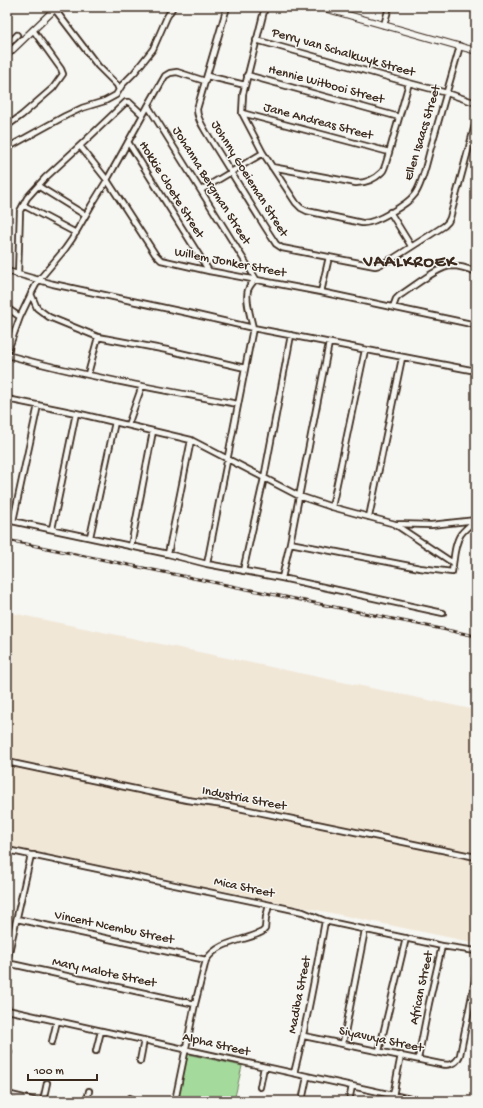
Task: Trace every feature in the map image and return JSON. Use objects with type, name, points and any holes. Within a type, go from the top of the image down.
[{"type":"street","points":[[7,148],[65,116],[82,108],[105,101],[116,95],[122,85],[134,73],[153,49],[166,17],[173,7]]},
{"type":"street","name":"Johnny Goeieman Street","points":[[227,7],[197,113],[203,128],[265,227],[278,246],[282,248],[375,266],[384,263],[444,226],[450,218],[476,124]]},
{"type":"street","points":[[242,113],[243,94],[247,75],[265,7]]},
{"type":"street","points":[[320,7],[476,51]]},
{"type":"street","points":[[384,25],[389,7]]},
{"type":"street","points":[[7,55],[55,8],[98,66],[117,85],[119,90]]},
{"type":"street","points":[[7,126],[54,88],[63,74],[33,30]]},
{"type":"street","points":[[7,45],[17,35]]},
{"type":"street","name":"Perry van Schalkwyk Street","points":[[256,40],[446,93]]},
{"type":"street","name":"Ellen Isaacs Street","points":[[242,113],[263,153],[296,203],[301,208],[307,211],[365,223],[372,221],[408,201],[417,191],[460,46]]},
{"type":"street","points":[[238,404],[46,366],[7,354],[20,317],[38,281],[65,250],[76,233],[165,76],[170,73],[177,72],[245,85]]},
{"type":"street","name":"Hennie Witbooi Street","points":[[247,75],[399,117]]},
{"type":"street","points":[[272,167],[356,183],[370,180],[382,172],[386,163],[408,83]]},
{"type":"street","points":[[446,93],[476,102]]},
{"type":"street","points":[[18,275],[20,211],[27,198],[45,178],[126,102],[129,102],[143,115]]},
{"type":"street","name":"Johanna Bergman Street","points":[[148,106],[256,279]]},
{"type":"street","name":"Jane Andreas Street","points":[[242,113],[389,152]]},
{"type":"street","name":"Hokkie Cloete Street","points":[[128,142],[209,271]]},
{"type":"street","name":"Willem Jonker Street","points":[[80,146],[107,180],[159,258],[165,261],[476,325]]},
{"type":"street","points":[[201,190],[263,153]]},
{"type":"street","points":[[38,186],[85,215]]},
{"type":"street","points":[[24,205],[76,233]]},
{"type":"street","points":[[390,212],[411,246]]},
{"type":"street","points":[[321,292],[329,257]]},
{"type":"street","points":[[393,307],[399,296],[441,269],[455,266],[476,272]]},
{"type":"street","points":[[7,271],[38,281],[253,328],[402,358],[476,371]]},
{"type":"street","points":[[207,564],[253,328],[248,292],[250,286],[256,279]]},
{"type":"street","points":[[31,294],[37,308],[48,317],[98,337],[167,350],[245,368]]},
{"type":"street","points":[[7,308],[20,317]]},
{"type":"street","points":[[244,571],[264,478],[291,335]]},
{"type":"street","points":[[88,374],[98,337]]},
{"type":"street","points":[[282,578],[329,343]]},
{"type":"street","points":[[332,507],[365,350]]},
{"type":"street","points":[[369,517],[402,358]]},
{"type":"street","points":[[128,425],[142,386]]},
{"type":"street","points":[[7,399],[76,413],[191,440],[299,496],[332,507],[395,524],[431,525],[476,520]]},
{"type":"street","points":[[13,521],[38,405]]},
{"type":"street","points":[[52,529],[76,413]]},
{"type":"street","points":[[90,537],[115,422]]},
{"type":"street","points":[[132,546],[153,431]]},
{"type":"street","points":[[168,554],[191,440]]},
{"type":"street","points":[[7,520],[132,546],[207,564],[282,578],[443,613]]},
{"type":"street","points":[[290,543],[377,560],[452,572],[458,540],[462,533],[476,520]]},
{"type":"street","points":[[395,524],[453,563]]},
{"type":"street","name":"Industria Street","points":[[7,762],[187,800],[224,805],[476,857]]},
{"type":"street","name":"Mica Street","points":[[7,850],[303,912],[325,921],[365,930],[442,946],[476,951]]},
{"type":"street","points":[[7,962],[32,855]]},
{"type":"street","points":[[175,1101],[195,1004],[206,960],[210,954],[226,944],[262,932],[265,929],[269,905]]},
{"type":"street","name":"Vincent Ncembu Street","points":[[17,919],[206,960]]},
{"type":"street","name":"Madiba Street","points":[[294,1074],[313,992],[325,921]]},
{"type":"street","points":[[343,1044],[365,930]]},
{"type":"street","points":[[379,1051],[406,938]]},
{"type":"street","name":"African Street","points":[[418,1059],[442,946]]},
{"type":"street","name":"Mary Malote Street","points":[[7,962],[195,1004]]},
{"type":"street","name":"Siyavuya Street","points":[[304,1036],[447,1065],[453,1064],[460,1055],[476,975]]},
{"type":"street","name":"Alpha Street","points":[[7,1010],[420,1101]]},
{"type":"street","points":[[52,1042],[57,1021]]},
{"type":"street","points":[[96,1051],[101,1031]]},
{"type":"street","points":[[140,1061],[144,1040]]},
{"type":"street","points":[[392,1101],[401,1055]]},
{"type":"street","points":[[260,1087],[264,1067]]},
{"type":"street","points":[[303,1096],[307,1077]]},
{"type":"street","points":[[43,1101],[47,1083]]},
{"type":"street","points":[[349,1101],[352,1086]]},
{"type":"street","points":[[87,1101],[89,1092]]},
{"type":"street","points":[[7,1094],[33,1101]]},
{"type":"shaded area","points":[[7,612],[476,710],[476,943],[7,846]]},
{"type":"green space","points":[[187,1054],[242,1066],[234,1101],[177,1101]]},
{"type":"railway","points":[[7,540],[476,636]]},
{"type":"district","name":"VAALKROEK","points":[[410,263]]}]
